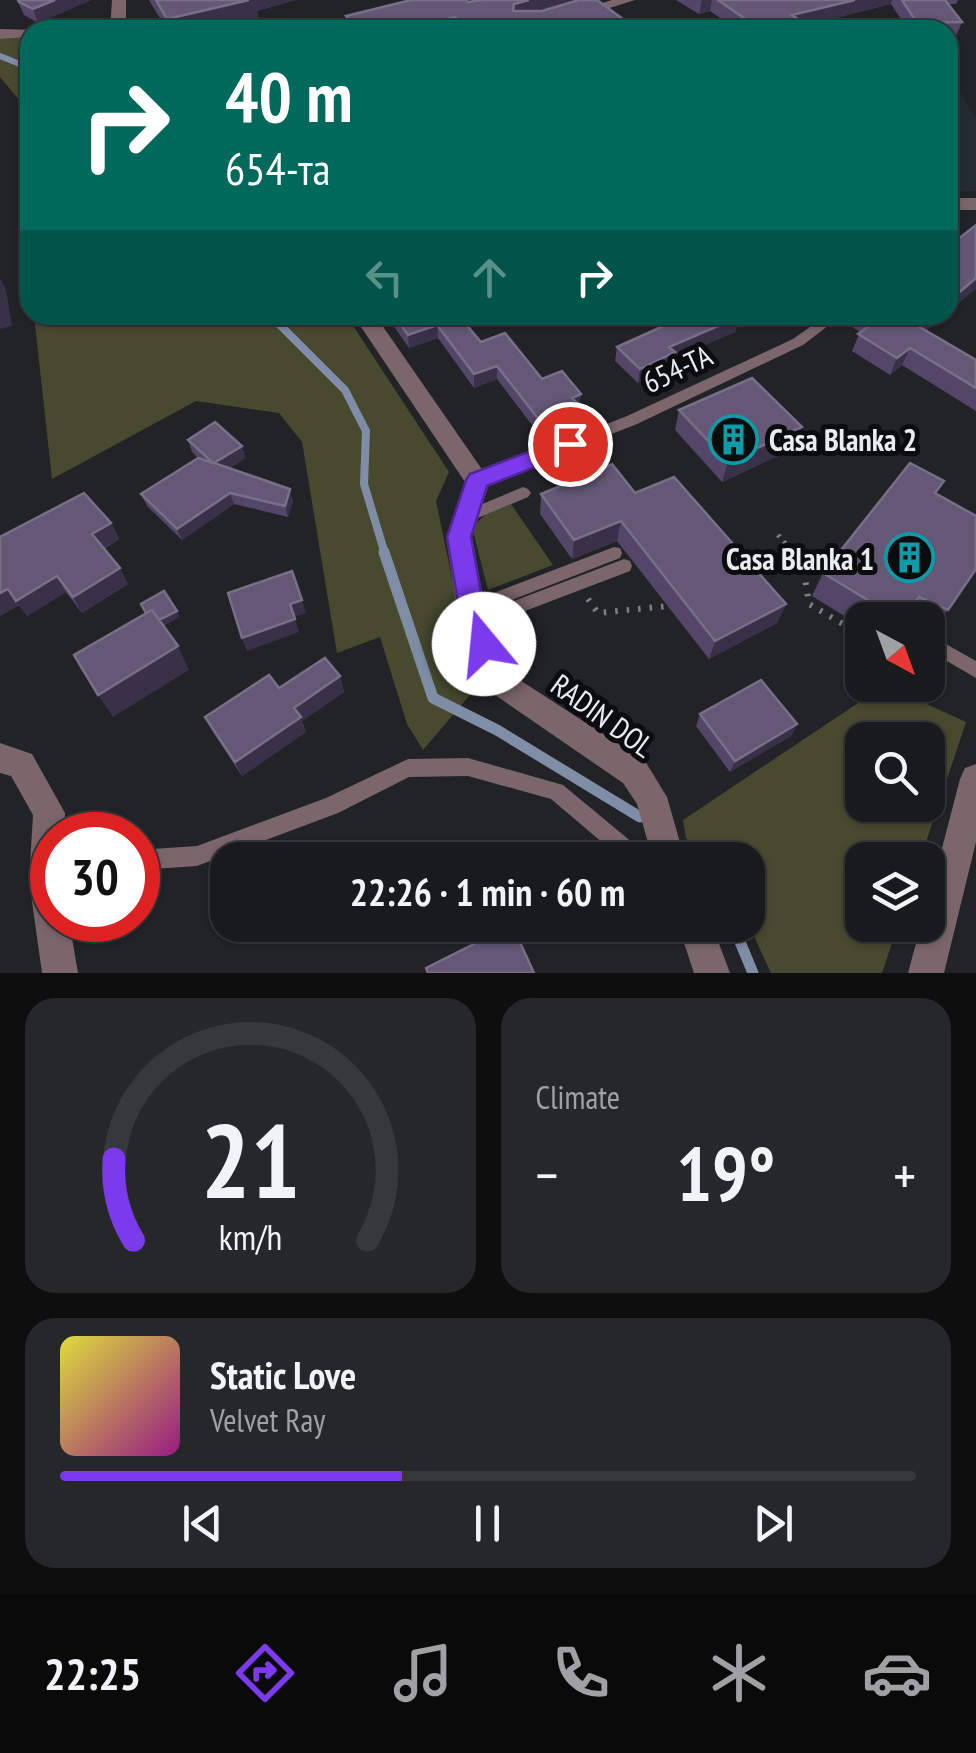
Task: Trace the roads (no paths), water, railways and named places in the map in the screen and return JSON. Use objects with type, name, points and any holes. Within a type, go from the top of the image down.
[{"type":"street","points":[[557,20],[628,0]]},
{"type":"street","points":[[0,22],[15,33]]},
{"type":"street","points":[[371,325],[478,480]]},
{"type":"street","name":"RADIN DOL","points":[[478,480],[459,537],[473,616],[502,684],[634,772],[650,797],[664,842]]},
{"type":"street","points":[[11,761],[48,812]]},
{"type":"street","points":[[926,973],[976,779]]},
{"type":"street","points":[[56,942],[60,973]]},
{"type":"street","points":[[701,942],[712,973]]},
{"type":"lane","name":"654-ТА","points":[[478,480],[666,404],[798,342],[822,325]]},
{"type":"lane","points":[[466,516],[523,493]]},
{"type":"lane","points":[[619,559],[577,584],[473,616],[619,559]]},
{"type":"lane","points":[[945,651],[976,670]]},
{"type":"lane","points":[[235,842],[331,806],[408,768],[468,767],[556,791],[617,842]]},
{"type":"lane","points":[[160,859],[210,851]]},
{"type":"waterway","points":[[0,56],[20,64]]},
{"type":"waterway","points":[[280,325],[345,390],[366,431],[364,484],[385,554]]},
{"type":"waterway","points":[[384,552],[433,698],[497,730],[640,817]]},
{"type":"waterway","points":[[740,942],[753,973]]},
{"type":"place","name":"Casa Blanka 2","points":[[734,439]]},
{"type":"place","name":"Casa Blanka 1","points":[[909,558]]}]
